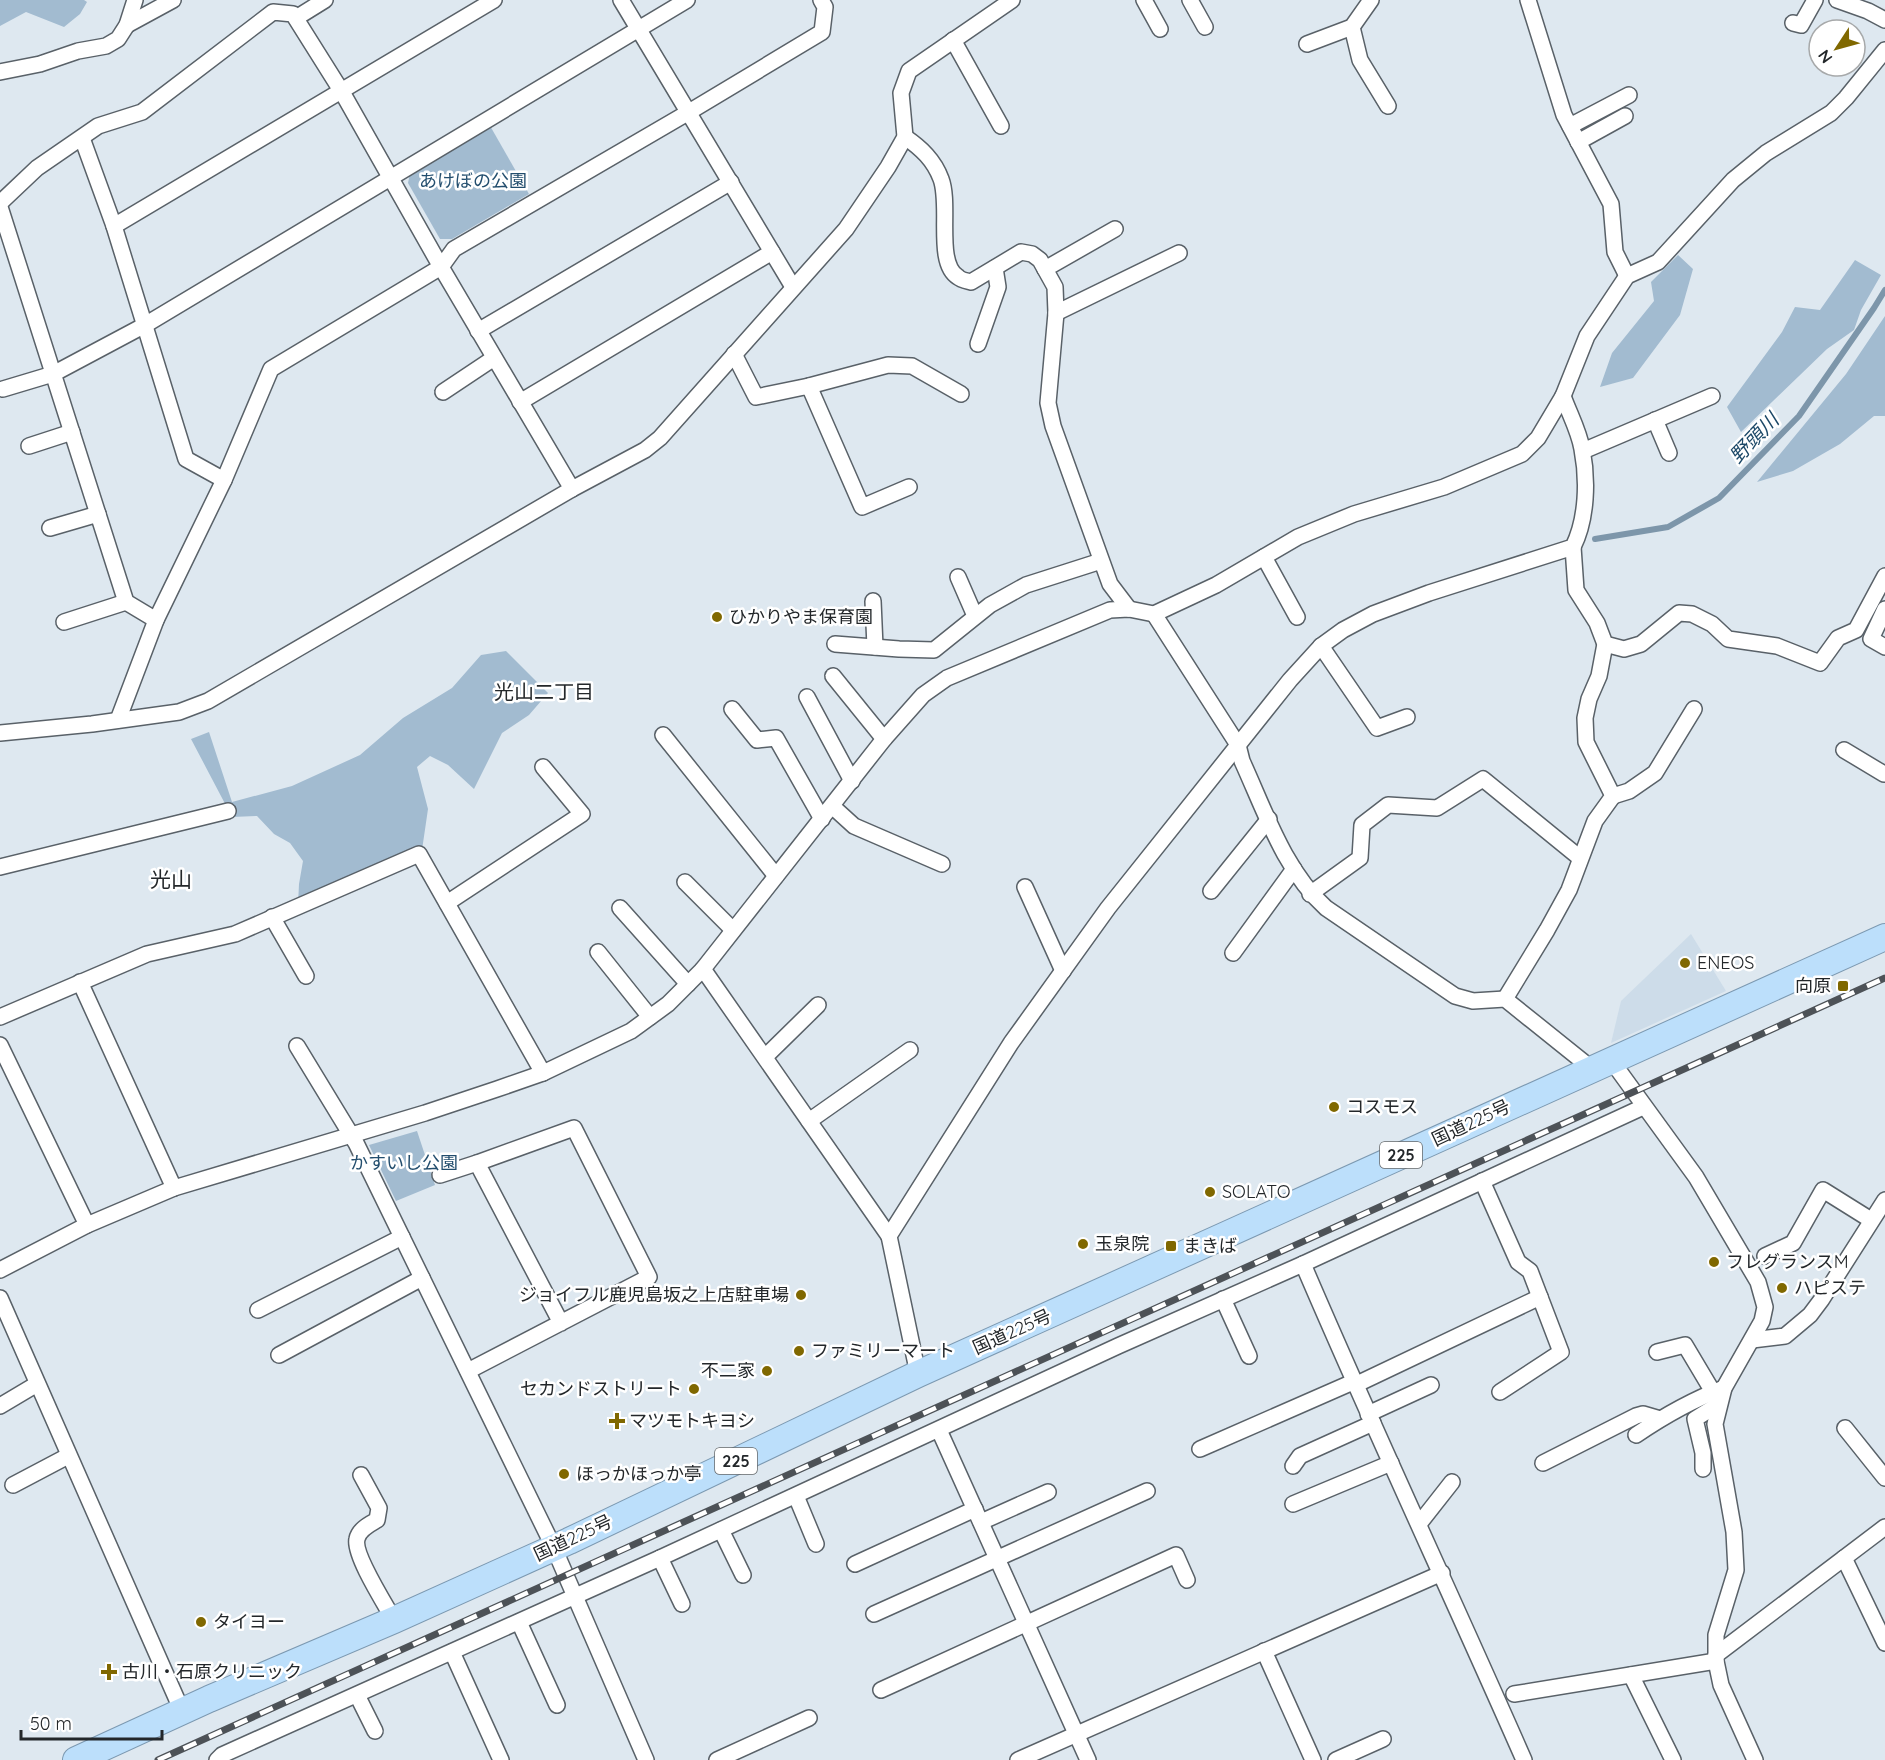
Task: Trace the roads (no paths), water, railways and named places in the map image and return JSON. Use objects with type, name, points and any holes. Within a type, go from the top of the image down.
[{"type":"highway","name":"国道225号","points":[[76,1760],[554,1548],[918,1374],[1885,937]]},
{"type":"street","points":[[0,72],[40,64],[78,51],[105,46],[118,39],[127,25],[135,0]]},
{"type":"street","points":[[127,25],[173,0]]},
{"type":"street","points":[[296,18],[325,0]]},
{"type":"street","points":[[114,226],[494,0]]},
{"type":"street","points":[[621,0],[793,287]]},
{"type":"street","points":[[3,388],[53,375],[145,325],[687,0]]},
{"type":"street","points":[[118,720],[156,620],[224,480],[271,369],[441,267],[454,249],[822,32],[825,7],[821,0]]},
{"type":"street","points":[[0,733],[179,712],[208,701],[572,489],[645,450],[660,438],[846,229],[888,167],[905,137],[901,93],[909,71],[1012,0]]},
{"type":"street","points":[[1144,0],[1160,29]]},
{"type":"street","points":[[1190,0],[1205,27]]},
{"type":"street","points":[[1307,44],[1352,27],[1371,0]]},
{"type":"street","points":[[1528,0],[1564,115],[1611,204],[1615,252],[1627,276]]},
{"type":"street","points":[[1793,23],[1802,25],[1815,0]]},
{"type":"street","points":[[1837,0],[1869,5],[1885,20]]},
{"type":"street","points":[[156,620],[126,602],[0,205],[37,168],[98,126],[142,112],[273,12],[294,14],[342,92],[478,331],[572,489]]},
{"type":"street","points":[[1352,27],[1360,60],[1388,106]]},
{"type":"street","points":[[953,40],[1001,126]]},
{"type":"street","points":[[0,1270],[87,1225],[174,1188],[425,1113],[543,1074],[631,1031],[668,1004],[703,969],[884,739],[923,695],[947,678],[1110,610],[1130,609],[1154,614],[1216,585],[1298,537],[1354,514],[1444,487],[1522,454],[1538,438],[1563,396],[1587,336],[1627,276],[1658,262],[1733,180],[1766,153],[1831,113],[1885,50]]},
{"type":"street","points":[[1570,126],[1629,95]]},
{"type":"street","points":[[1578,142],[1625,116]]},
{"type":"street","points":[[905,137],[925,151],[941,178],[946,210],[945,253],[948,267],[957,277],[971,282],[1021,252],[1032,254],[1040,260],[1045,269],[1054,288],[1056,313],[1048,403],[1053,426],[1110,585],[1130,609]]},
{"type":"street","points":[[82,138],[114,226],[186,459],[224,480]]},
{"type":"street","points":[[478,331],[731,182]]},
{"type":"street","points":[[1045,269],[1115,229]]},
{"type":"street","points":[[520,402],[771,252]]},
{"type":"street","points":[[1056,313],[1179,253]]},
{"type":"street","points":[[978,344],[998,287],[995,268]]},
{"type":"street","points":[[734,354],[756,397],[888,365],[912,366],[961,394]]},
{"type":"street","points":[[443,392],[494,358]]},
{"type":"street","points":[[809,386],[862,507],[909,487]]},
{"type":"street","points":[[1563,396],[1583,451],[1585,486],[1580,534],[1573,547],[1576,590],[1597,623],[1605,644],[1599,676],[1589,699],[1585,718],[1586,742],[1613,796]]},
{"type":"street","points":[[1583,451],[1712,396]]},
{"type":"street","points":[[1655,420],[1668,453]]},
{"type":"street","points":[[29,446],[72,432]]},
{"type":"street","points":[[50,528],[98,514]]},
{"type":"street","points":[[889,1236],[1011,1043],[1108,908],[1290,680],[1321,646],[1343,630],[1373,614],[1429,593],[1573,547]]},
{"type":"street","points":[[1264,557],[1297,617]]},
{"type":"street","points":[[835,644],[934,650],[990,605],[1026,585],[1101,561]]},
{"type":"street","points":[[1605,644],[1624,649],[1641,644],[1679,614],[1692,614],[1712,624],[1728,639],[1777,646],[1820,663],[1838,638],[1856,630],[1885,576]]},
{"type":"street","points":[[958,577],[975,616]]},
{"type":"street","points":[[873,601],[875,647]]},
{"type":"street","points":[[64,622],[126,602]]},
{"type":"street","points":[[1885,609],[1871,639],[1885,647]]},
{"type":"street","points":[[1154,614],[1238,745],[1242,760],[1286,856],[1310,894],[1326,908],[1455,996],[1473,1001],[1505,999],[1601,1064],[1644,1107],[1696,1177],[1758,1282],[1765,1307],[1762,1321],[1719,1395],[1695,1419],[1703,1453],[1703,1470]]},
{"type":"street","points":[[1321,646],[1377,728],[1407,717]]},
{"type":"street","points":[[834,676],[884,739]]},
{"type":"street","points":[[807,696],[852,781]]},
{"type":"street","points":[[732,709],[757,740],[776,738],[822,819]]},
{"type":"street","points":[[1505,999],[1569,890],[1595,821],[1613,796],[1629,791],[1655,773],[1694,709]]},
{"type":"street","points":[[663,735],[776,876]]},
{"type":"street","points":[[1844,750],[1885,774]]},
{"type":"street","points":[[447,903],[582,814],[543,767]]},
{"type":"street","points":[[1310,894],[1360,858],[1362,825],[1388,805],[1437,808],[1483,779],[1580,858]]},
{"type":"street","points":[[832,806],[854,826],[942,864]]},
{"type":"street","points":[[0,867],[228,811]]},
{"type":"street","points":[[1211,891],[1269,819]]},
{"type":"street","points":[[0,1017],[147,954],[235,934],[419,854],[543,1074]]},
{"type":"street","points":[[1233,953],[1294,869]]},
{"type":"street","points":[[685,882],[733,930]]},
{"type":"street","points":[[1025,887],[1063,971]]},
{"type":"street","points":[[620,908],[688,984]]},
{"type":"street","points":[[272,917],[306,976]]},
{"type":"street","points":[[598,952],[650,1017]]},
{"type":"street","points":[[703,969],[889,1236],[918,1374]]},
{"type":"street","points":[[80,982],[174,1188]]},
{"type":"street","points":[[765,1057],[818,1005]]},
{"type":"street","points":[[0,1045],[87,1225]]},
{"type":"street","points":[[297,1046],[352,1134],[468,1371],[554,1548],[646,1760]]},
{"type":"street","points":[[809,1121],[910,1050]]},
{"type":"street","points":[[217,1760],[222,1755],[660,1558],[1118,1346],[1303,1264],[1644,1107]]},
{"type":"street","points":[[440,1175],[574,1128],[650,1277],[468,1371]]},
{"type":"street","points":[[477,1163],[561,1323]]},
{"type":"street","points":[[1482,1181],[1518,1262],[1530,1271],[1561,1352],[1500,1392]]},
{"type":"street","points":[[1764,1256],[1793,1242],[1823,1190],[1871,1220]]},
{"type":"street","points":[[1752,1340],[1785,1336],[1810,1315],[1885,1200]]},
{"type":"street","points":[[258,1310],[402,1237]]},
{"type":"street","points":[[1303,1264],[1354,1384],[1442,1573],[1524,1760]]},
{"type":"street","points":[[279,1355],[422,1278]]},
{"type":"street","points":[[1200,1449],[1354,1384],[1540,1297]]},
{"type":"street","points":[[0,1298],[182,1712]]},
{"type":"street","points":[[1223,1299],[1250,1356]]},
{"type":"street","points":[[1658,1352],[1685,1345],[1719,1395],[1715,1424],[1734,1532],[1736,1570],[1716,1635],[1716,1658],[1720,1685],[1755,1760]]},
{"type":"street","points":[[0,1406],[37,1384]]},
{"type":"street","points":[[1293,1466],[1300,1456],[1431,1385]]},
{"type":"street","points":[[1636,1435],[1692,1401],[1719,1395]]},
{"type":"street","points":[[1543,1463],[1636,1416],[1643,1414],[1660,1419]]},
{"type":"street","points":[[1845,1428],[1885,1478]]},
{"type":"street","points":[[939,1430],[1088,1760]]},
{"type":"street","points":[[13,1485],[68,1456]]},
{"type":"street","points":[[1293,1503],[1391,1463]]},
{"type":"street","points":[[361,1475],[379,1508],[377,1520],[364,1528],[357,1538],[357,1552],[394,1620]]},
{"type":"street","points":[[1419,1524],[1452,1482]]},
{"type":"street","points":[[874,1614],[1147,1491]]},
{"type":"street","points":[[855,1564],[978,1516],[1048,1492]]},
{"type":"street","points":[[796,1496],[816,1544]]},
{"type":"street","points":[[1514,1694],[1631,1675],[1716,1658],[1885,1527]]},
{"type":"street","points":[[721,1530],[743,1575]]},
{"type":"street","points":[[881,1690],[1176,1555],[1187,1580]]},
{"type":"street","points":[[660,1558],[682,1604]]},
{"type":"street","points":[[1844,1558],[1885,1642]]},
{"type":"street","points":[[1018,1760],[1442,1573]]},
{"type":"street","points":[[519,1622],[556,1705]]},
{"type":"street","points":[[1264,1651],[1313,1760]]},
{"type":"street","points":[[452,1652],[501,1760]]},
{"type":"street","points":[[1631,1675],[1673,1760]]},
{"type":"street","points":[[357,1695],[375,1731]]},
{"type":"street","points":[[717,1760],[808,1718]]},
{"type":"street","points":[[1336,1760],[1383,1739]]},
{"type":"waterway","name":"野頭川","points":[[1595,539],[1668,527],[1719,498],[1799,416],[1885,290]]},
{"type":"railway","points":[[158,1760],[1885,978]]},
{"type":"place","name":"ひかりやま保育園","points":[[717,617]]},
{"type":"place","name":"ENEOS","points":[[1685,963]]},
{"type":"place","name":"向原","points":[[1843,986]]},
{"type":"place","name":"コスモス","points":[[1334,1107]]},
{"type":"place","name":"SOLATO","points":[[1210,1192]]},
{"type":"place","name":"玉泉院","points":[[1083,1244]]},
{"type":"place","name":"まきば","points":[[1171,1246]]},
{"type":"place","name":"フレグランスM","points":[[1714,1262]]},
{"type":"place","name":"ハピステ","points":[[1782,1288]]},
{"type":"place","name":"ジョイフル鹿児島坂之上店駐車場","points":[[801,1295]]},
{"type":"place","name":"ファミリーマート","points":[[799,1351]]},
{"type":"place","name":"不二家","points":[[767,1371]]},
{"type":"place","name":"セカンドストリート","points":[[694,1389]]},
{"type":"place","name":"マツモトキヨシ","points":[[617,1421]]},
{"type":"place","name":"ほっかほっか亭","points":[[564,1474]]},
{"type":"place","name":"タイヨー","points":[[201,1622]]},
{"type":"place","name":"古川・石原クリニック","points":[[109,1672]]},
{"type":"district","name":"光山二丁目","points":[[544,692]]},
{"type":"district","name":"光山","points":[[171,880]]},
{"type":"park label","name":"あけぼの公園","points":[[473,181]]},
{"type":"park label","name":"かすいし公園","points":[[404,1163]]}]
